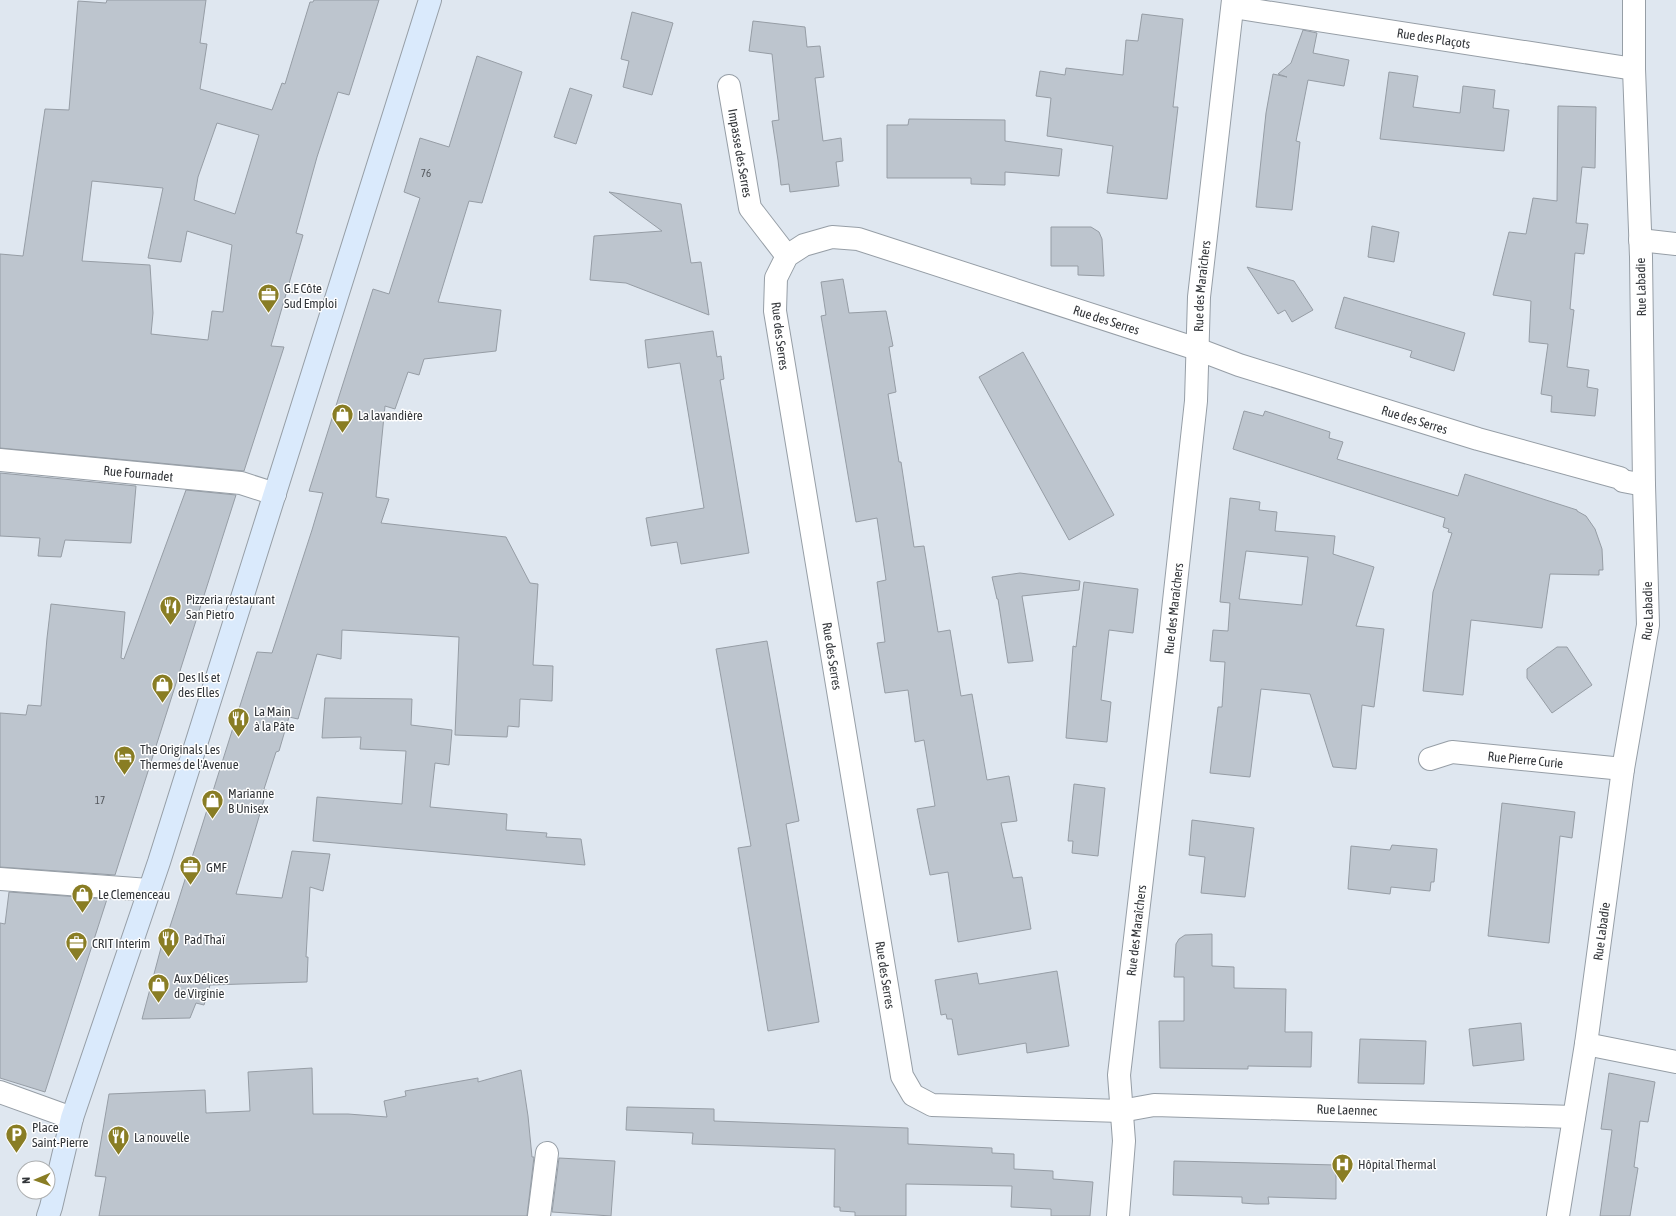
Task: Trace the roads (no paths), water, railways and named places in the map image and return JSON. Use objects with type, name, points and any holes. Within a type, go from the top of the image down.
[{"type":"main road","points":[[48,1216],[72,1118],[148,890],[275,494],[430,0]]},
{"type":"street","name":"Rue Labadie","points":[[1558,1216],[1586,1044],[1624,769],[1648,625],[1640,240],[1634,69],[1634,0]]},
{"type":"street","name":"Rue des Plaçots","points":[[1233,3],[1634,69]]},
{"type":"street","name":"Rue des Maraîchers","points":[[1118,1216],[1124,1141],[1119,1075],[1196,401],[1199,297],[1233,3]]},
{"type":"street","name":"Impasse des Serres","points":[[729,86],[750,208],[787,256]]},
{"type":"street","name":"Rue des Serres","points":[[1121,1111],[932,1105],[912,1095],[902,1076],[774,311],[776,278],[787,256],[804,246],[832,237],[858,239],[1197,349],[1239,365],[1478,439],[1620,478],[1622,481],[1644,485]]},
{"type":"street","points":[[1640,240],[1676,244]]},
{"type":"street","name":"Rue Fournadet","points":[[0,460],[241,483],[275,494]]},
{"type":"street","name":"Rue Pierre Curie","points":[[1430,760],[1452,752],[1624,769]]},
{"type":"street","points":[[0,879],[148,890]]},
{"type":"street","points":[[1586,1044],[1676,1062]]},
{"type":"street","points":[[0,1092],[72,1118]]},
{"type":"street","name":"Rue Laennec","points":[[1121,1111],[1154,1105],[1574,1117]]},
{"type":"street","points":[[539,1216],[547,1152]]},
{"type":"place","name":"G.E Côte Sud Emploi","points":[[269,314]]},
{"type":"place","name":"La lavandière","points":[[342,434]]},
{"type":"place","name":"Pizzeria restaurant San Pietro","points":[[170,626]]},
{"type":"place","name":"Des Ils et des Elles","points":[[162,704]]},
{"type":"place","name":"La Main à la Pâte","points":[[238,738]]},
{"type":"place","name":"The Originals Les Thermes de l'Avenue","points":[[125,776]]},
{"type":"place","name":"Marianne B Unisex","points":[[212,820]]},
{"type":"place","name":"GMF","points":[[191,886]]},
{"type":"place","name":"Le Clemenceau","points":[[83,914]]},
{"type":"place","name":"Pad Thaï","points":[[168,958]]},
{"type":"place","name":"CRIT Interim","points":[[77,962]]},
{"type":"place","name":"Aux Délices de Virginie","points":[[159,1004]]},
{"type":"place","name":"Place Saint-Pierre","points":[[17,1154]]},
{"type":"place","name":"La nouvelle","points":[[119,1156]]},
{"type":"place","name":"Hôpital Thermal","points":[[1343,1184]]}]
